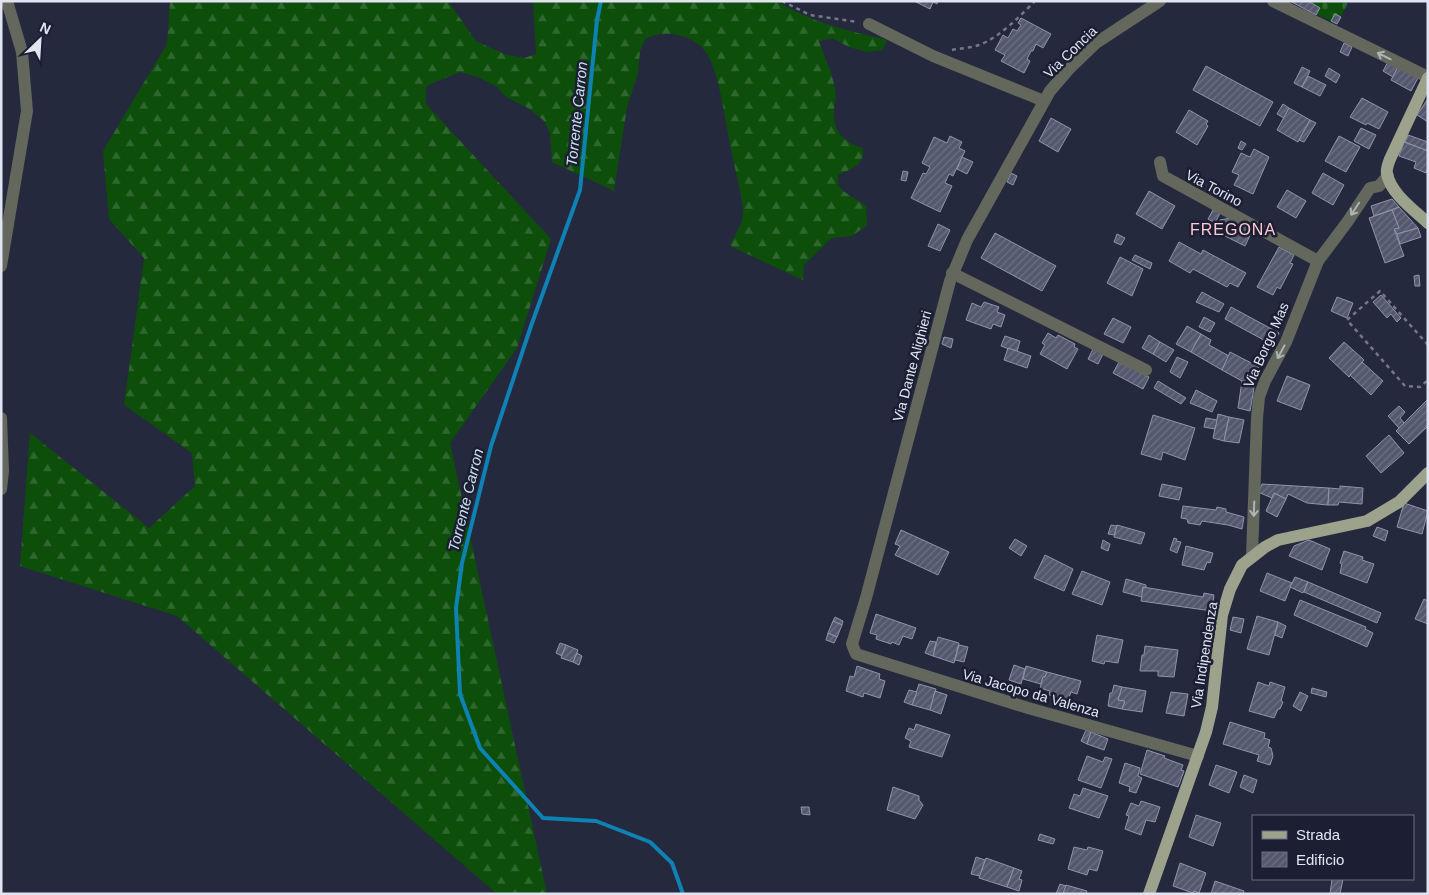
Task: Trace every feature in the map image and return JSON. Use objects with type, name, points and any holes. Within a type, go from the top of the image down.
[{"type":"main road","points":[[1428,77],[1425,92],[1387,168],[1388,176],[1401,197],[1428,223]]},
{"type":"main road","name":"Via Indipendenza","points":[[1149,894],[1206,732],[1212,707],[1222,615],[1230,589],[1242,566],[1252,556],[1278,540],[1367,521],[1399,502],[1428,473]]},
{"type":"street","points":[[1,266],[27,112],[22,52],[7,1]]},
{"type":"street","name":"Via Concia","points":[[1047,96],[1069,69],[1096,44],[1160,1]]},
{"type":"street","points":[[1273,1],[1428,77]]},
{"type":"street","points":[[869,24],[933,56],[1047,96]]},
{"type":"street","name":"Via Dante Alighieri","points":[[856,654],[852,644],[869,588],[952,273],[967,240],[1047,96]]},
{"type":"street","name":"Via Torino","points":[[1160,162],[1163,176],[1318,261]]},
{"type":"street","name":"Via Borgo Mas","points":[[1252,556],[1259,397],[1265,381],[1286,342],[1318,261],[1370,188],[1379,186],[1388,176]]},
{"type":"street","points":[[952,273],[1146,370]]},
{"type":"street","points":[[1,418],[3,471],[1,489]]},
{"type":"street","name":"Via Jacopo da Valenza","points":[[856,654],[1028,708],[1198,756]]},
{"type":"path","points":[[782,1],[810,15],[869,24]]},
{"type":"path","points":[[949,50],[980,44],[1013,22],[1035,1]]},
{"type":"path","points":[[1428,345],[1380,291],[1347,320],[1406,386],[1420,387],[1428,380]]},
{"type":"green space","points":[[170,1],[448,1],[476,41],[504,54],[524,58],[536,54],[533,1],[778,1],[790,9],[817,21],[887,40],[882,50],[867,52],[849,47],[832,38],[819,41],[834,83],[836,96],[834,117],[839,133],[847,141],[863,148],[860,163],[838,175],[838,185],[843,191],[866,206],[867,225],[852,236],[832,238],[804,265],[803,280],[730,246],[742,221],[742,200],[721,95],[714,70],[705,51],[692,40],[677,34],[660,34],[645,39],[640,52],[638,73],[627,107],[614,191],[552,162],[550,133],[544,121],[530,109],[506,97],[497,87],[478,77],[460,72],[427,86],[426,104],[551,239],[517,348],[450,443],[547,894],[497,894],[177,616],[20,566],[30,433],[149,528],[195,486],[192,453],[124,405],[144,258],[109,219],[103,151],[167,44]]},
{"type":"green space","points":[[1290,1],[1349,1],[1337,24]]},
{"type":"building","points":[[938,1],[937,4],[933,2],[930,9],[916,2]]},
{"type":"building","points":[[1290,1],[1308,1],[1320,8],[1316,15]]},
{"type":"building","points":[[1335,14],[1341,17],[1337,24],[1331,21]]},
{"type":"building","points":[[1021,18],[1051,34],[1043,48],[1036,44],[1033,51],[1031,51],[1027,59],[1030,61],[1024,73],[1001,61],[1005,55],[995,50],[1003,35],[1008,38],[1013,29],[1017,31],[1021,25],[1018,23]]},
{"type":"building","points":[[1344,43],[1352,47],[1348,56],[1340,52]]},
{"type":"building","points":[[1389,60],[1399,65],[1393,77],[1383,71]]},
{"type":"building","points":[[1399,65],[1419,76],[1411,91],[1391,80]]},
{"type":"building","points":[[1206,66],[1273,102],[1260,126],[1193,90]]},
{"type":"building","points":[[1302,67],[1310,71],[1302,87],[1294,83]]},
{"type":"building","points":[[1329,68],[1340,75],[1336,83],[1325,76]]},
{"type":"building","points":[[1308,76],[1326,85],[1320,96],[1302,87]]},
{"type":"building","points":[[1362,98],[1388,112],[1379,129],[1350,117]]},
{"type":"building","points":[[1428,101],[1428,122],[1417,115]]},
{"type":"building","points":[[1283,104],[1289,108],[1284,118],[1277,114]]},
{"type":"building","points":[[1289,108],[1310,120],[1298,142],[1277,130]]},
{"type":"building","points":[[1189,110],[1208,121],[1206,124],[1208,126],[1197,145],[1176,132]]},
{"type":"building","points":[[1051,118],[1071,129],[1058,152],[1039,141]]},
{"type":"building","points":[[1310,120],[1316,123],[1304,142],[1299,140]]},
{"type":"building","points":[[1361,128],[1376,135],[1369,149],[1354,141]]},
{"type":"building","points":[[1408,135],[1428,142],[1428,151],[1405,142]]},
{"type":"building","points":[[950,136],[962,142],[959,148],[965,151],[953,176],[949,174],[945,183],[952,186],[940,212],[911,198],[923,173],[926,174],[930,167],[922,163],[934,137],[947,143]]},
{"type":"building","points":[[1339,136],[1360,147],[1346,172],[1325,161]]},
{"type":"building","points":[[1241,141],[1246,144],[1242,150],[1238,148]]},
{"type":"building","points":[[1404,142],[1428,151],[1426,173],[1414,168],[1416,162],[1399,156]]},
{"type":"building","points":[[1254,149],[1269,157],[1253,194],[1234,185],[1239,175],[1232,172],[1241,153],[1250,157]]},
{"type":"building","points":[[962,157],[973,162],[967,174],[957,169]]},
{"type":"building","points":[[903,171],[908,172],[906,181],[901,180]]},
{"type":"building","points":[[1011,173],[1017,176],[1013,185],[1007,182]]},
{"type":"building","points":[[1323,173],[1344,185],[1333,205],[1312,193]]},
{"type":"building","points":[[1287,190],[1306,201],[1296,218],[1277,207]]},
{"type":"building","points":[[1149,191],[1175,206],[1162,229],[1136,214]]},
{"type":"building","points":[[1392,199],[1399,207],[1374,216],[1371,206]]},
{"type":"building","points":[[1399,207],[1418,228],[1397,234],[1394,229],[1399,228],[1392,210]]},
{"type":"building","points":[[1213,210],[1220,213],[1215,223],[1208,219]]},
{"type":"building","points":[[1392,210],[1399,228],[1394,229],[1404,256],[1385,263],[1369,218]]},
{"type":"building","points":[[1231,218],[1240,222],[1236,230],[1227,226],[1223,235],[1215,231],[1220,220]]},
{"type":"building","points":[[1240,222],[1253,229],[1245,246],[1223,235],[1227,226],[1236,230]]},
{"type":"building","points":[[938,224],[950,230],[940,251],[928,246]]},
{"type":"building","points":[[1418,228],[1421,237],[1400,244],[1397,234]]},
{"type":"building","points":[[995,233],[1056,266],[1042,291],[981,258]]},
{"type":"building","points":[[1117,234],[1125,238],[1121,245],[1114,242]]},
{"type":"building","points":[[1179,242],[1201,254],[1203,250],[1246,273],[1238,287],[1230,283],[1227,287],[1193,269],[1190,273],[1169,261]]},
{"type":"building","points":[[1279,247],[1294,255],[1290,263],[1293,264],[1280,289],[1277,287],[1273,295],[1257,287]]},
{"type":"building","points":[[1135,255],[1152,263],[1150,269],[1132,260]]},
{"type":"building","points":[[1120,257],[1143,269],[1132,296],[1107,283]]},
{"type":"building","points":[[1419,275],[1420,286],[1415,286],[1414,276]]},
{"type":"building","points":[[1202,292],[1224,304],[1219,312],[1196,302]]},
{"type":"building","points":[[1381,295],[1401,318],[1397,322],[1391,314],[1387,318],[1373,302]]},
{"type":"building","points":[[1337,297],[1353,303],[1347,318],[1331,311]]},
{"type":"building","points":[[984,302],[999,307],[997,312],[1005,315],[1001,327],[993,324],[991,329],[966,320],[972,303],[981,307]]},
{"type":"building","points":[[1231,307],[1279,333],[1273,345],[1225,319]]},
{"type":"building","points":[[1204,317],[1215,323],[1210,332],[1199,327]]},
{"type":"building","points":[[1113,318],[1131,327],[1123,343],[1104,334]]},
{"type":"building","points":[[1187,326],[1201,334],[1191,352],[1176,344]]},
{"type":"building","points":[[1048,333],[1056,338],[1058,335],[1075,344],[1074,347],[1078,349],[1067,369],[1040,354],[1045,345],[1042,343]]},
{"type":"building","points":[[1201,334],[1211,340],[1209,345],[1229,356],[1222,370],[1191,352]]},
{"type":"building","points":[[1149,335],[1160,342],[1153,354],[1142,348]]},
{"type":"building","points":[[1005,336],[1020,341],[1017,352],[1001,346]]},
{"type":"building","points":[[944,337],[953,339],[951,348],[942,344]]},
{"type":"building","points":[[1160,342],[1174,350],[1166,362],[1153,354]]},
{"type":"building","points":[[1344,342],[1364,360],[1349,377],[1329,358]]},
{"type":"building","points":[[1008,348],[1031,356],[1027,368],[1004,360]]},
{"type":"building","points":[[1093,349],[1103,354],[1098,364],[1088,359]]},
{"type":"building","points":[[1230,352],[1259,367],[1251,383],[1242,381],[1222,370]]},
{"type":"building","points":[[1177,357],[1188,362],[1180,378],[1170,372]]},
{"type":"building","points":[[1119,362],[1149,377],[1143,389],[1113,373]]},
{"type":"building","points":[[1362,362],[1383,381],[1371,395],[1350,375]]},
{"type":"building","points":[[1287,376],[1310,385],[1301,410],[1277,401]]},
{"type":"building","points":[[1253,378],[1254,388],[1250,411],[1238,408],[1242,381],[1251,383]]},
{"type":"building","points":[[1158,381],[1186,398],[1181,404],[1154,388]]},
{"type":"building","points":[[1196,390],[1217,401],[1212,412],[1190,403]]},
{"type":"building","points":[[1428,399],[1428,426],[1409,444],[1396,431]]},
{"type":"building","points":[[1399,406],[1405,412],[1400,418],[1404,423],[1399,428],[1388,416]]},
{"type":"building","points":[[1218,414],[1229,417],[1224,441],[1213,438]]},
{"type":"building","points":[[1153,415],[1195,428],[1185,460],[1163,452],[1161,460],[1141,454]]},
{"type":"building","points":[[1229,417],[1244,420],[1239,443],[1224,441]]},
{"type":"building","points":[[1206,418],[1217,420],[1215,429],[1204,427]]},
{"type":"building","points":[[1389,435],[1404,453],[1381,473],[1366,456]]},
{"type":"building","points":[[1162,484],[1182,488],[1179,500],[1159,496]]},
{"type":"building","points":[[1262,484],[1329,488],[1328,505],[1307,503],[1288,494],[1286,499],[1274,493],[1272,498],[1258,492]]},
{"type":"building","points":[[1340,486],[1363,488],[1362,504],[1339,502],[1338,505],[1328,505],[1329,488],[1340,489]]},
{"type":"building","points":[[1274,493],[1286,499],[1277,517],[1266,511]]},
{"type":"building","points":[[1404,503],[1428,511],[1422,534],[1397,527]]},
{"type":"building","points":[[1183,506],[1216,510],[1217,507],[1226,509],[1226,512],[1244,517],[1242,529],[1202,521],[1200,525],[1188,523],[1187,519],[1181,518]]},
{"type":"building","points":[[1111,525],[1117,526],[1114,535],[1108,534]]},
{"type":"building","points":[[1117,525],[1145,533],[1141,544],[1114,537]]},
{"type":"building","points":[[1377,527],[1388,531],[1385,541],[1373,536]]},
{"type":"building","points":[[901,530],[949,552],[938,575],[895,555],[900,546],[895,544]]},
{"type":"building","points":[[1174,538],[1177,539],[1176,541],[1181,542],[1177,553],[1170,550]]},
{"type":"building","points":[[1015,539],[1027,546],[1021,556],[1009,548]]},
{"type":"building","points":[[1103,540],[1110,544],[1108,551],[1101,548]]},
{"type":"building","points":[[1309,540],[1330,549],[1322,570],[1289,556],[1294,546]]},
{"type":"building","points":[[1186,546],[1213,553],[1210,563],[1207,562],[1204,570],[1182,565]]},
{"type":"building","points":[[1344,551],[1363,557],[1362,560],[1374,564],[1367,583],[1340,573],[1342,564],[1340,563]]},
{"type":"building","points":[[1045,555],[1073,569],[1064,591],[1034,578]]},
{"type":"building","points":[[1082,571],[1110,582],[1102,605],[1072,594]]},
{"type":"building","points":[[1267,573],[1292,583],[1285,601],[1260,591]]},
{"type":"building","points":[[1295,577],[1308,582],[1303,593],[1290,587]]},
{"type":"building","points":[[1126,579],[1146,585],[1146,588],[1143,587],[1142,597],[1123,592]]},
{"type":"building","points":[[1308,582],[1381,613],[1377,623],[1304,592]]},
{"type":"building","points":[[1143,587],[1203,597],[1204,593],[1214,595],[1212,611],[1141,601]]},
{"type":"building","points":[[1424,599],[1428,601],[1428,624],[1415,619]]},
{"type":"building","points":[[1300,600],[1366,627],[1365,629],[1373,633],[1367,647],[1294,615]]},
{"type":"building","points":[[876,614],[916,628],[912,639],[903,636],[899,645],[876,639],[877,635],[870,633]]},
{"type":"building","points":[[1257,616],[1278,622],[1269,655],[1247,649]]},
{"type":"building","points":[[835,617],[843,621],[842,625],[833,621]]},
{"type":"building","points":[[1233,617],[1244,619],[1241,633],[1230,630]]},
{"type":"building","points":[[833,621],[842,625],[837,637],[828,633]]},
{"type":"building","points":[[1278,622],[1286,626],[1282,638],[1275,635]]},
{"type":"building","points":[[828,633],[837,637],[834,643],[826,640]]},
{"type":"building","points":[[1097,635],[1123,640],[1118,663],[1105,661],[1104,664],[1092,661]]},
{"type":"building","points":[[938,637],[959,643],[954,663],[933,656]]},
{"type":"building","points":[[930,641],[936,642],[933,656],[925,653]]},
{"type":"building","points":[[560,643],[566,645],[562,656],[556,653]]},
{"type":"building","points":[[566,645],[578,650],[573,662],[561,658]]},
{"type":"building","points":[[959,645],[968,647],[964,662],[955,660]]},
{"type":"building","points":[[1145,646],[1178,650],[1174,677],[1158,676],[1158,671],[1140,671]]},
{"type":"building","points":[[577,653],[582,656],[579,665],[573,662]]},
{"type":"building","points":[[1014,665],[1025,669],[1021,684],[1009,680]]},
{"type":"building","points":[[857,666],[880,674],[879,679],[885,681],[880,698],[864,693],[863,697],[846,691],[850,676],[854,677]]},
{"type":"building","points":[[1026,666],[1047,672],[1041,684],[1023,679]]},
{"type":"building","points":[[1047,672],[1081,681],[1077,694],[1071,692],[1068,700],[1049,695],[1050,691],[1040,688],[1043,677],[1045,677]]},
{"type":"building","points":[[1258,682],[1269,686],[1270,682],[1285,687],[1281,701],[1283,702],[1274,718],[1249,711]]},
{"type":"building","points":[[919,684],[936,689],[930,710],[912,705]]},
{"type":"building","points":[[1114,685],[1122,687],[1118,700],[1125,701],[1122,709],[1108,706],[1110,693],[1112,693]]},
{"type":"building","points":[[1122,687],[1146,691],[1142,712],[1122,709],[1125,701],[1118,700]]},
{"type":"building","points":[[1312,688],[1327,692],[1326,697],[1311,693]]},
{"type":"building","points":[[909,690],[917,692],[912,705],[904,702]]},
{"type":"building","points":[[935,691],[947,695],[941,714],[930,710]]},
{"type":"building","points":[[1171,692],[1188,694],[1184,716],[1166,713]]},
{"type":"building","points":[[1300,692],[1308,696],[1301,711],[1293,706]]},
{"type":"building","points":[[1230,722],[1265,733],[1264,738],[1270,740],[1268,747],[1271,748],[1273,756],[1270,765],[1257,761],[1259,755],[1223,744]]},
{"type":"building","points":[[916,724],[950,735],[942,757],[909,747],[911,741],[905,738],[909,728],[914,730]]},
{"type":"building","points":[[1086,730],[1091,732],[1087,744],[1081,741]]},
{"type":"building","points":[[1091,732],[1108,739],[1104,750],[1087,744]]},
{"type":"building","points":[[1147,750],[1183,765],[1181,770],[1184,771],[1178,787],[1140,774]]},
{"type":"building","points":[[1087,756],[1103,762],[1105,757],[1112,759],[1101,788],[1078,780]]},
{"type":"building","points":[[1125,763],[1140,768],[1138,776],[1142,778],[1136,793],[1129,791],[1130,787],[1119,783]]},
{"type":"building","points":[[1216,765],[1237,772],[1229,793],[1209,785]]},
{"type":"building","points":[[1244,775],[1257,780],[1253,793],[1240,787]]},
{"type":"building","points":[[893,787],[919,796],[919,800],[923,805],[915,819],[887,810]]},
{"type":"building","points":[[1083,788],[1108,796],[1099,818],[1069,808],[1074,794],[1080,796]]},
{"type":"building","points":[[1141,801],[1160,807],[1155,822],[1146,820],[1141,835],[1125,829],[1129,816],[1126,815],[1131,803],[1139,806]]},
{"type":"building","points":[[801,807],[809,807],[810,815],[802,814]]},
{"type":"building","points":[[1196,815],[1221,823],[1213,846],[1189,837]]},
{"type":"building","points":[[1040,834],[1055,839],[1053,844],[1038,840]]},
{"type":"building","points":[[1074,847],[1087,850],[1088,847],[1103,851],[1097,871],[1089,869],[1087,875],[1068,869]]},
{"type":"building","points":[[976,857],[985,860],[980,876],[971,874]]},
{"type":"building","points":[[986,858],[1014,868],[1007,887],[979,878]]},
{"type":"building","points":[[1180,863],[1206,873],[1199,893],[1194,891],[1193,893],[1173,886]]},
{"type":"building","points":[[1014,868],[1022,871],[1019,879],[1022,880],[1019,891],[1007,887]]},
{"type":"building","points":[[1332,880],[1343,880],[1340,894],[1330,894]]},
{"type":"building","points":[[1215,881],[1244,891],[1243,894],[1211,894]]},
{"type":"building","points":[[1060,884],[1066,886],[1063,894],[1056,894]]},
{"type":"building","points":[[1066,885],[1087,891],[1086,894],[1063,894]]},
{"type":"waterway","name":"Torrente Carron","points":[[601,1],[597,20],[580,190],[531,326],[491,446],[462,563],[456,608],[460,694],[480,748],[543,818],[596,821],[650,842],[672,863],[683,894]]},
{"type":"district","name":"FREGONA","points":[[1233,229]]}]
